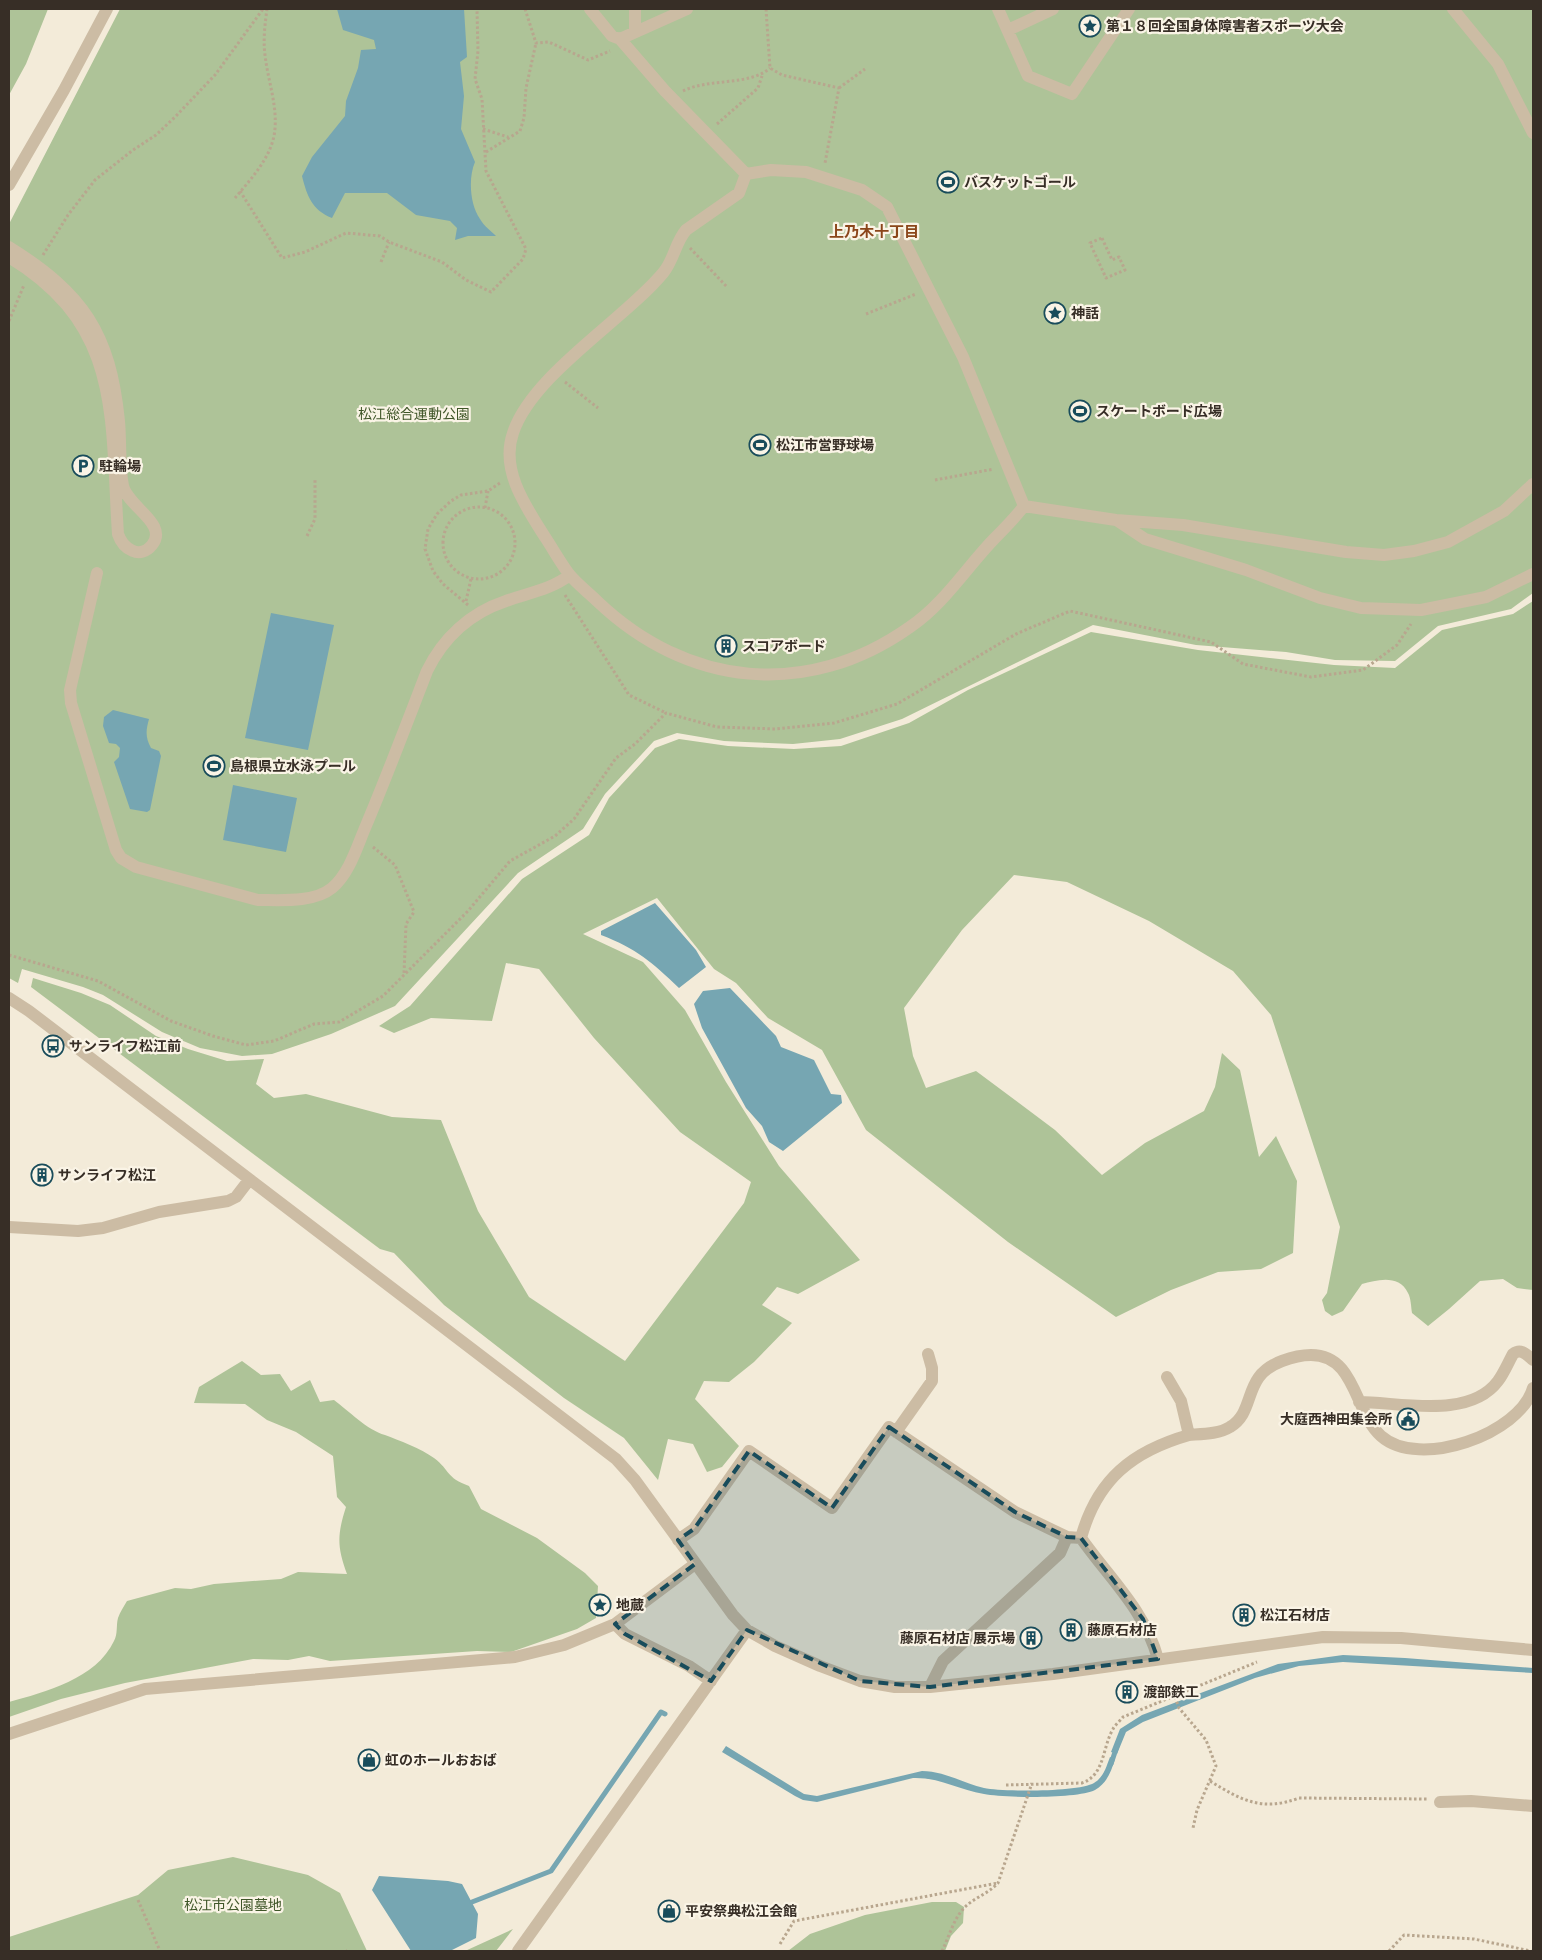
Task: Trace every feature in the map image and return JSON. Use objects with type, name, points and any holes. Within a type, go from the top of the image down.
[{"type":"street","points":[[9,185],[64,90],[107,9]]},
{"type":"street","points":[[590,9],[612,36],[620,38],[671,98],[746,174]]},
{"type":"street","points":[[635,9],[635,32]]},
{"type":"street","points":[[620,38],[687,9]]},
{"type":"street","points":[[998,9],[1028,76],[1072,94],[1129,9]]},
{"type":"street","points":[[1008,30],[1053,9]]},
{"type":"street","points":[[1453,9],[1498,64],[1533,133]]},
{"type":"street","points":[[746,174],[771,170],[806,172],[862,190],[887,207],[963,357],[1024,506]]},
{"type":"street","points":[[746,174],[739,193],[686,230],[680,237],[664,272],[555,374],[533,400],[512,433],[513,475],[522,500],[570,575],[634,632],[662,649],[690,661],[721,670],[757,676],[792,674],[852,658],[913,626],[957,584],[1024,506]]},
{"type":"street","points":[[9,248],[44,269],[68,290],[86,313],[101,339],[116,392],[123,485],[133,504],[152,521],[156,531],[154,543],[147,550],[136,552],[129,550],[124,546],[118,534],[108,402],[102,373],[92,342],[77,315],[55,290],[30,270],[9,257]]},
{"type":"street","points":[[1024,506],[1116,520],[1183,525],[1346,552],[1384,555],[1414,551],[1448,542],[1504,511],[1533,484]]},
{"type":"street","points":[[1116,520],[1145,539],[1246,570],[1341,604],[1361,608],[1421,610],[1486,597],[1533,574]]},
{"type":"street","points":[[97,573],[70,690],[71,704],[116,850],[120,858],[136,867],[258,900],[301,898],[322,894],[332,888],[343,876],[375,803],[434,656],[452,634],[475,616],[504,601],[558,584],[570,575]]},
{"type":"street","points":[[9,998],[29,1011],[616,1460],[634,1480],[733,1615],[747,1630],[775,1646],[860,1681],[895,1687],[930,1686],[1053,1674],[1323,1637],[1401,1638],[1533,1650]]},
{"type":"street","points":[[9,1227],[78,1231],[103,1228],[159,1212],[228,1201],[236,1197],[249,1180]]},
{"type":"street","points":[[1359,1402],[1424,1407],[1459,1403],[1484,1392],[1498,1382],[1505,1367],[1517,1351],[1522,1351],[1533,1360]]},
{"type":"street","points":[[896,1432],[932,1381],[932,1368],[928,1354]]},
{"type":"street","points":[[1081,1538],[1086,1518],[1096,1500],[1119,1470],[1142,1453],[1189,1435],[1229,1428],[1241,1416],[1262,1372],[1288,1359],[1309,1355],[1321,1356],[1337,1363],[1354,1387],[1359,1402],[1381,1436],[1392,1443],[1413,1449],[1432,1449],[1472,1440],[1503,1426],[1527,1403],[1533,1388]]},
{"type":"street","points":[[1167,1377],[1181,1401],[1189,1435]]},
{"type":"street","points":[[678,1540],[694,1529],[749,1451],[832,1508],[889,1427],[1015,1512],[1067,1537],[1081,1538],[1127,1595],[1143,1619],[1154,1643],[1158,1659]]},
{"type":"street","points":[[930,1686],[943,1661],[1060,1553],[1067,1537]]},
{"type":"street","points":[[9,1734],[145,1689],[515,1657],[564,1645],[615,1624],[695,1564]]},
{"type":"street","points":[[615,1624],[625,1634],[689,1666],[711,1681]]},
{"type":"street","points":[[518,1951],[747,1630]]},
{"type":"street","points":[[1440,1802],[1471,1800],[1533,1806]]},
{"type":"path","points":[[41,258],[68,215],[95,180],[133,150],[156,135],[176,116],[215,75],[263,9]]},
{"type":"path","points":[[235,198],[258,169],[274,137],[274,107],[265,54],[264,30],[267,9]]},
{"type":"path","points":[[240,191],[282,258],[305,252],[346,233],[380,236],[389,242],[442,262],[466,280],[491,292],[524,259],[526,249],[486,171],[482,99],[475,78],[478,51],[477,9]]},
{"type":"path","points":[[486,152],[520,131],[522,124],[526,88],[536,43],[525,9]]},
{"type":"path","points":[[705,134],[758,88],[762,76],[770,68],[766,9]]},
{"type":"path","points":[[536,43],[549,42],[588,60],[610,51],[620,38]]},
{"type":"path","points":[[770,68],[782,75],[839,88]]},
{"type":"path","points":[[822,176],[839,88],[865,69]]},
{"type":"path","points":[[671,98],[702,84],[762,76]]},
{"type":"path","points":[[483,129],[509,138]]},
{"type":"path","points":[[680,237],[727,287]]},
{"type":"path","points":[[1102,238],[1112,260],[1119,257],[1125,270],[1106,278],[1090,243],[1102,238]]},
{"type":"path","points":[[380,262],[389,242]]},
{"type":"path","points":[[9,321],[27,277]]},
{"type":"path","points":[[866,314],[928,289]]},
{"type":"path","points":[[555,374],[598,408]]},
{"type":"path","points":[[935,480],[1008,467]]},
{"type":"path","points":[[475,616],[466,601],[455,595],[433,571],[427,557],[426,540],[432,521],[451,501],[469,494],[488,492],[513,475]]},
{"type":"path","points":[[307,536],[315,518],[315,478]]},
{"type":"path","points":[[485,508],[488,492]]},
{"type":"path","points":[[485,508],[496,512],[508,524],[514,539],[514,550],[510,561],[503,570],[483,579],[472,579],[463,576],[449,563],[443,546],[443,537],[451,520],[458,514],[467,510],[485,508]]},
{"type":"path","points":[[466,601],[472,579]]},
{"type":"path","points":[[558,584],[629,695],[666,713],[717,727],[776,729],[834,723],[897,704],[1016,634],[1070,611],[1211,642],[1243,664],[1311,677],[1363,670],[1397,645],[1421,610]]},
{"type":"path","points":[[9,955],[98,981],[171,1021],[246,1045],[274,1042],[314,1024],[339,1022],[383,996],[468,911],[510,861],[554,836],[574,819],[616,758],[635,744],[666,713]]},
{"type":"path","points":[[369,844],[395,864],[414,912],[406,924],[404,975]]},
{"type":"path","points":[[1006,1785],[1032,1786],[1082,1783],[1090,1780],[1098,1771],[1113,1729],[1123,1717],[1175,1698],[1254,1664],[1264,1655],[1264,1645]]},
{"type":"path","points":[[1175,1698],[1179,1708],[1206,1740],[1216,1766],[1197,1810],[1194,1828]]},
{"type":"path","points":[[1210,1781],[1240,1799],[1260,1804],[1282,1804],[1298,1798],[1421,1798],[1440,1802]]},
{"type":"path","points":[[942,1951],[960,1912],[968,1904],[992,1890],[998,1883],[1032,1786]]},
{"type":"path","points":[[780,1944],[794,1921],[998,1883]]},
{"type":"path","points":[[138,1900],[160,1951]]},
{"type":"path","points":[[1389,1951],[1404,1935],[1474,1939],[1531,1951]]},
{"type":"highlighted area","points":[[889,1427],[1015,1512],[1067,1537],[1081,1538],[1143,1619],[1158,1659],[930,1687],[860,1681],[747,1630],[711,1681],[625,1634],[615,1624],[695,1564],[678,1540],[694,1529],[749,1451],[832,1508]]},
{"type":"green space","points":[[9,9],[48,9],[26,64],[9,95]]},
{"type":"green space","name":"松江総合運動公園","points":[[120,9],[1533,9],[1533,593],[1511,609],[1438,626],[1395,661],[1335,660],[1286,652],[1196,645],[1093,625],[902,719],[840,739],[793,744],[724,741],[677,733],[654,741],[605,794],[583,829],[518,873],[395,1006],[331,1034],[272,1054],[242,1056],[200,1048],[162,1032],[103,995],[83,987],[22,969],[18,983],[9,978],[9,224]]},
{"type":"green space","points":[[1533,601],[1533,1290],[1517,1288],[1503,1279],[1480,1281],[1428,1326],[1412,1313],[1408,1293],[1404,1287],[1399,1283],[1387,1280],[1362,1284],[1343,1311],[1332,1316],[1325,1311],[1322,1300],[1327,1293],[1340,1227],[1271,1015],[1233,971],[1149,921],[1067,882],[1014,875],[962,930],[904,1008],[913,1056],[926,1088],[976,1071],[1055,1130],[1102,1175],[1145,1143],[1204,1111],[1215,1087],[1222,1053],[1240,1070],[1259,1157],[1276,1136],[1297,1181],[1293,1253],[1261,1269],[1218,1272],[1171,1290],[1116,1317],[1008,1242],[866,1130],[822,1050],[768,1018],[736,983],[714,969],[657,898],[583,934],[643,962],[685,1010],[726,1082],[779,1166],[860,1260],[798,1294],[777,1287],[762,1305],[792,1323],[754,1362],[729,1382],[704,1381],[695,1399],[739,1446],[722,1467],[707,1472],[693,1444],[668,1439],[658,1480],[624,1438],[564,1398],[444,1305],[394,1253],[380,1249],[31,987],[33,978],[81,993],[110,1005],[156,1036],[188,1049],[227,1061],[264,1059],[256,1084],[274,1098],[306,1094],[392,1117],[441,1120],[478,1211],[529,1297],[625,1361],[744,1203],[751,1182],[680,1132],[594,1038],[539,969],[506,963],[492,1021],[431,1018],[394,1033],[379,1026],[410,1006],[522,879],[589,835],[609,798],[655,748],[679,739],[728,746],[794,749],[841,746],[909,723],[968,690],[1091,632],[1198,650],[1334,665],[1395,668],[1442,630],[1513,614]]},
{"type":"green space","points":[[242,1361],[261,1375],[280,1374],[291,1391],[310,1380],[320,1402],[334,1400],[358,1420],[378,1433],[417,1448],[434,1458],[452,1477],[469,1486],[481,1509],[537,1538],[585,1573],[598,1586],[596,1618],[577,1629],[511,1652],[477,1651],[330,1661],[309,1656],[288,1660],[253,1659],[125,1683],[61,1699],[9,1717],[9,1702],[38,1694],[68,1682],[95,1665],[106,1654],[114,1641],[118,1618],[127,1601],[175,1588],[191,1589],[214,1584],[281,1579],[298,1572],[347,1574],[341,1556],[339,1541],[346,1507],[337,1497],[333,1456],[296,1432],[267,1420],[245,1404],[194,1403],[199,1387]]},
{"type":"green space","name":"松江市公園墓地","points":[[233,1857],[308,1875],[340,1893],[367,1951],[9,1951],[9,1937],[138,1895],[168,1870]]},
{"type":"green space","points":[[932,1902],[956,1902],[964,1907],[963,1923],[951,1936],[945,1951],[788,1951],[810,1934],[865,1915]]},
{"type":"green space","points":[[513,1929],[496,1951],[465,1951]]},
{"type":"water","points":[[337,9],[464,9],[467,57],[460,62],[464,96],[461,129],[475,162],[471,176],[474,206],[482,222],[496,236],[468,236],[455,240],[457,228],[450,221],[416,215],[387,193],[345,193],[332,218],[325,215],[311,202],[302,176],[312,157],[345,116],[346,101],[358,68],[361,50],[376,49],[374,40],[343,30]]},
{"type":"water","points":[[271,613],[334,625],[308,750],[245,738]]},
{"type":"water","points":[[113,710],[149,719],[147,737],[151,748],[159,751],[161,756],[150,810],[147,812],[130,809],[114,762],[119,757],[120,748],[116,744],[109,743],[103,726],[104,717]]},
{"type":"water","points":[[233,785],[297,798],[286,852],[223,840]]},
{"type":"water","points":[[655,903],[696,950],[706,967],[679,988],[643,957],[601,935],[601,931]]},
{"type":"water","points":[[730,988],[776,1036],[781,1047],[814,1060],[831,1094],[841,1095],[842,1103],[783,1151],[769,1142],[762,1126],[746,1108],[702,1028],[694,1004],[703,991]]},
{"type":"water","points":[[1343,1655],[1533,1668],[1533,1673],[1343,1662],[1299,1666],[1255,1678],[1143,1722],[1126,1732],[1117,1754],[1111,1752],[1120,1729],[1142,1715],[1278,1664]]},
{"type":"water","points":[[726,1746],[804,1794],[817,1796],[922,1771],[938,1773],[984,1788],[1024,1791],[1058,1790],[1094,1783],[1102,1775],[1110,1757],[1115,1759],[1103,1784],[1095,1790],[1073,1795],[1024,1797],[994,1795],[975,1792],[932,1780],[913,1778],[817,1802],[803,1800],[795,1796],[722,1752]]},
{"type":"water","points":[[379,1876],[448,1881],[462,1884],[478,1914],[476,1938],[450,1951],[411,1951],[372,1890]]},
{"type":"waterway","points":[[472,1902],[551,1871],[661,1712],[665,1714]]},
{"type":"waterway","points":[[1111,1764],[1117,1746]]},
{"type":"place","name":"第１８回全国身体障害者スポーツ大会","points":[[1090,26]]},
{"type":"place","name":"バスケットゴール","points":[[948,182]]},
{"type":"place","name":"神話","points":[[1055,313]]},
{"type":"place","name":"スケートボード広場","points":[[1080,411]]},
{"type":"place","name":"松江市営野球場","points":[[760,445]]},
{"type":"place","name":"駐輪場","points":[[83,466]]},
{"type":"place","name":"スコアボード","points":[[726,646]]},
{"type":"place","name":"島根県立水泳プール","points":[[214,766]]},
{"type":"place","name":"サンライフ松江前","points":[[53,1046]]},
{"type":"place","name":"サンライフ松江","points":[[42,1175]]},
{"type":"place","name":"大庭西神田集会所","points":[[1408,1419]]},
{"type":"place","name":"地蔵","points":[[600,1605]]},
{"type":"place","name":"松江石材店","points":[[1244,1615]]},
{"type":"place","name":"藤原石材店","points":[[1071,1630]]},
{"type":"place","name":"藤原石材店 展示場","points":[[1031,1638]]},
{"type":"place","name":"渡部鉄工","points":[[1127,1692]]},
{"type":"place","name":"虹のホールおおば","points":[[369,1760]]},
{"type":"place","name":"平安祭典松江会館","points":[[669,1911]]},
{"type":"district","name":"上乃木十丁目","points":[[874,232]]}]
